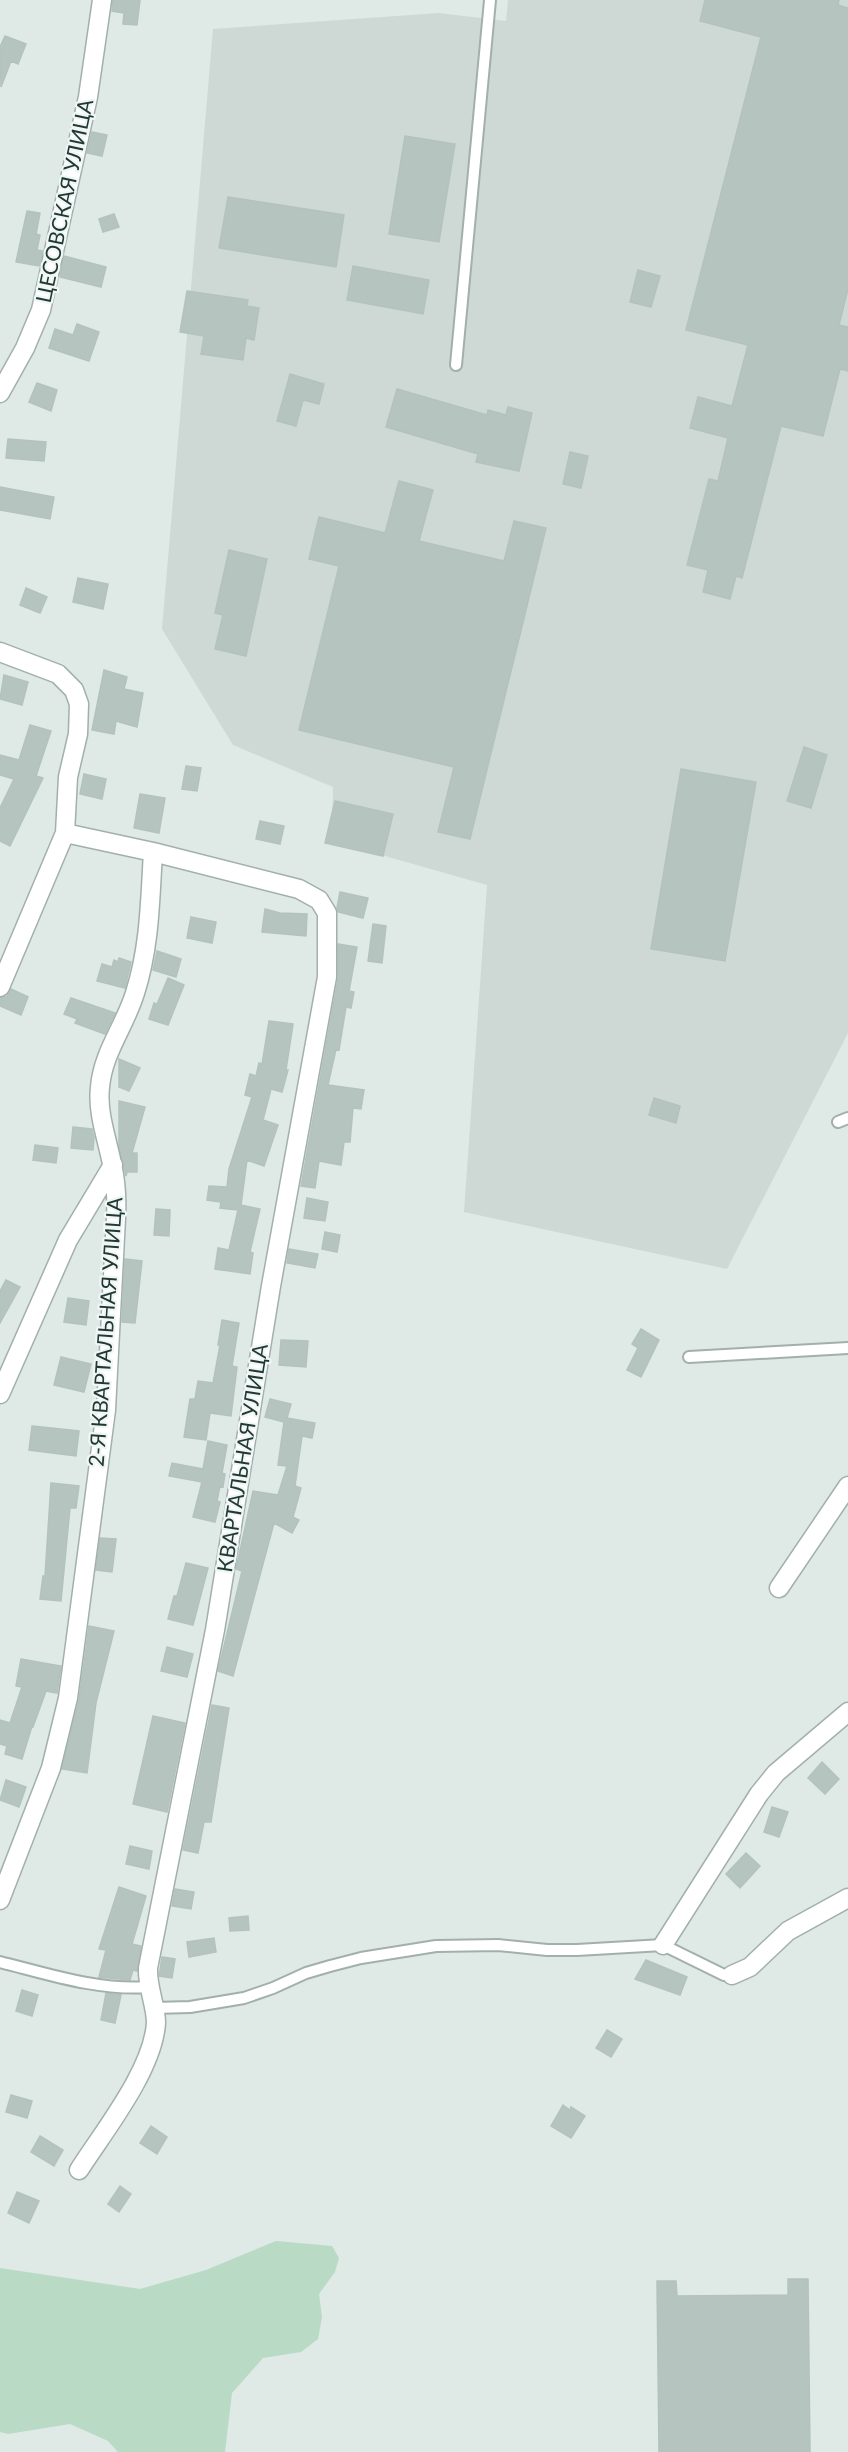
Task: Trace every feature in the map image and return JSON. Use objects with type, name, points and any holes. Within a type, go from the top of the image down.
[{"type":"street","name":"ЦЕСОВСКАЯ УЛИЦА","points":[[0,393],[25,348],[41,310],[88,97],[102,0]]},
{"type":"street","points":[[0,652],[57,674],[78,696],[78,734],[69,777],[65,833],[0,987]]},
{"type":"street","points":[[65,833],[153,852]]},
{"type":"street","name":"2-Я КВАРТАЛЬНАЯ УЛИЦА","points":[[0,1900],[51,1768],[68,1698],[106,1410],[116,1191],[101,1115],[100,1085],[104,1063],[128,1016],[144,962],[149,933],[153,852]]},
{"type":"street","name":"КВАРТАЛЬНАЯ УЛИЦА","points":[[79,2170],[143,2068],[153,2039],[156,2024],[148,1968],[215,1630],[272,1286],[327,977],[327,913],[319,900],[298,889],[153,852]]},
{"type":"street","points":[[0,1394],[68,1240],[112,1165]]},
{"type":"street","points":[[779,1588],[848,1486]]},
{"type":"street","points":[[663,1945],[759,1794],[783,1767],[848,1712]]},
{"type":"street","points":[[732,1975],[750,1966],[788,1931],[848,1898]]},
{"type":"lane","points":[[456,365],[490,0]]},
{"type":"lane","points":[[689,1357],[848,1348]]},
{"type":"lane","points":[[154,2008],[190,2007],[244,1998],[306,1973],[330,1966],[361,1958],[436,1946],[498,1945],[547,1950],[577,1950],[663,1945],[724,1975],[732,1975]]},
{"type":"lane","points":[[0,1962],[76,1981],[135,1988],[149,1987]]},
{"type":"shaded area","points":[[508,0],[848,0],[848,1033],[727,1269],[464,1212],[487,885],[332,841],[333,787],[233,745],[162,629],[213,29],[439,13],[506,21]]},
{"type":"green space","points":[[276,2241],[332,2246],[339,2258],[335,2272],[319,2294],[322,2317],[318,2339],[301,2352],[263,2358],[232,2393],[225,2452],[118,2452],[108,2441],[70,2424],[8,2434],[0,2432],[0,2268],[140,2289],[206,2270]]},
{"type":"building","points":[[113,0],[140,0],[137,25],[123,24],[124,13],[112,11]]},
{"type":"building","points":[[705,0],[839,0],[838,5],[848,8],[848,289],[839,325],[848,327],[848,371],[840,369],[823,436],[781,426],[742,578],[736,576],[730,599],[703,592],[708,570],[687,565],[709,479],[718,481],[728,438],[690,428],[698,397],[732,406],[748,345],[686,330],[761,37],[700,21]]},
{"type":"building","points":[[5,36],[26,44],[18,64],[11,61],[1,87],[0,47]]},
{"type":"building","points":[[92,132],[107,135],[102,156],[87,153]]},
{"type":"building","points":[[405,136],[455,144],[439,242],[389,234]]},
{"type":"building","points":[[228,197],[344,215],[336,267],[219,248]]},
{"type":"building","points":[[27,211],[40,213],[36,234],[40,235],[37,250],[43,251],[39,266],[16,262]]},
{"type":"building","points":[[114,214],[119,227],[103,232],[99,219]]},
{"type":"building","points":[[64,256],[106,267],[101,287],[60,277]]},
{"type":"building","points":[[353,266],[429,280],[423,314],[347,300]]},
{"type":"building","points":[[638,270],[660,276],[651,307],[630,302]]},
{"type":"building","points":[[187,291],[248,300],[247,306],[259,308],[254,340],[246,338],[243,360],[201,354],[204,336],[180,332]]},
{"type":"building","points":[[77,324],[99,332],[89,361],[49,348],[55,329],[73,335]]},
{"type":"building","points":[[290,374],[324,384],[319,404],[303,400],[296,426],[277,421]]},
{"type":"building","points":[[37,383],[57,390],[51,411],[29,402]]},
{"type":"building","points":[[397,389],[487,415],[488,410],[506,415],[508,407],[532,413],[519,471],[476,462],[478,454],[386,427]]},
{"type":"building","points":[[8,439],[46,442],[44,461],[6,458]]},
{"type":"building","points":[[570,452],[588,456],[581,488],[563,484]]},
{"type":"building","points":[[399,481],[433,490],[419,541],[504,561],[514,521],[546,528],[470,839],[438,832],[454,767],[299,730],[339,566],[309,559],[319,517],[385,533]]},
{"type":"building","points":[[0,487],[54,497],[50,519],[0,510]]},
{"type":"building","points":[[229,550],[267,559],[246,656],[215,649],[223,615],[215,613]]},
{"type":"building","points":[[78,578],[108,584],[103,609],[73,602]]},
{"type":"building","points":[[26,588],[47,597],[40,613],[20,605]]},
{"type":"building","points":[[104,670],[127,677],[124,689],[143,693],[137,727],[116,721],[114,734],[92,730]]},
{"type":"building","points":[[4,675],[28,682],[22,705],[0,699]]},
{"type":"building","points":[[30,725],[51,731],[36,776],[43,778],[10,846],[0,841],[0,808],[14,779],[0,775],[0,755],[19,760]]},
{"type":"building","points":[[804,747],[827,755],[811,808],[787,801]]},
{"type":"building","points":[[186,766],[201,768],[197,791],[182,789]]},
{"type":"building","points":[[681,769],[756,782],[725,961],[651,949]]},
{"type":"building","points":[[84,774],[106,779],[102,799],[80,794]]},
{"type":"building","points":[[140,794],[165,798],[159,833],[134,828]]},
{"type":"building","points":[[335,801],[393,814],[383,856],[325,843]]},
{"type":"building","points":[[260,821],[284,826],[280,844],[256,839]]},
{"type":"building","points":[[340,892],[368,898],[363,918],[338,912]]},
{"type":"building","points":[[265,909],[280,913],[307,914],[306,936],[262,932]]},
{"type":"building","points":[[191,917],[216,922],[212,943],[187,938]]},
{"type":"building","points":[[373,924],[386,926],[382,963],[368,961]]},
{"type":"building","points":[[338,944],[357,947],[349,991],[354,992],[351,1008],[346,1007],[339,1050],[336,1049],[328,1085],[364,1090],[361,1109],[353,1108],[350,1142],[344,1142],[341,1165],[319,1161],[315,1188],[301,1186],[338,979]]},
{"type":"building","points":[[157,951],[181,959],[176,977],[153,970]]},
{"type":"building","points":[[119,958],[131,962],[125,988],[97,981],[102,964],[112,967],[114,960],[118,962]]},
{"type":"building","points":[[168,978],[184,985],[168,1025],[149,1019],[154,1003],[157,1004]]},
{"type":"building","points":[[11,989],[28,997],[21,1015],[0,1006],[0,998],[7,996]]},
{"type":"building","points":[[71,998],[115,1013],[105,1034],[75,1023],[77,1019],[64,1014]]},
{"type":"building","points":[[269,1021],[293,1024],[286,1070],[288,1070],[282,1092],[271,1089],[263,1120],[278,1125],[264,1166],[247,1160],[241,1205],[260,1209],[250,1252],[253,1253],[250,1274],[215,1269],[218,1248],[229,1250],[238,1210],[220,1208],[221,1202],[207,1200],[209,1186],[227,1187],[229,1169],[252,1097],[245,1095],[250,1074],[256,1076],[259,1063],[262,1064]]},
{"type":"building","points":[[119,1059],[140,1068],[129,1091],[119,1087]]},
{"type":"building","points":[[654,1098],[680,1106],[676,1123],[649,1115]]},
{"type":"building","points":[[119,1101],[145,1107],[132,1153],[137,1153],[137,1172],[127,1172],[126,1176],[119,1146]]},
{"type":"building","points":[[73,1127],[92,1129],[93,1150],[71,1148]]},
{"type":"building","points":[[35,1145],[58,1148],[56,1163],[33,1160]]},
{"type":"building","points":[[307,1198],[328,1202],[325,1221],[304,1218]]},
{"type":"building","points":[[156,1209],[170,1210],[169,1236],[154,1235]]},
{"type":"building","points":[[325,1232],[340,1235],[337,1252],[322,1249]]},
{"type":"building","points":[[289,1249],[318,1254],[315,1268],[287,1263]]},
{"type":"building","points":[[125,1259],[142,1261],[135,1323],[122,1322]]},
{"type":"building","points":[[6,1280],[20,1287],[0,1323],[0,1291]]},
{"type":"building","points":[[68,1298],[89,1301],[86,1325],[64,1322]]},
{"type":"building","points":[[222,1320],[239,1323],[232,1366],[237,1367],[231,1416],[210,1413],[206,1440],[184,1437],[190,1399],[195,1399],[198,1381],[213,1383]]},
{"type":"building","points":[[641,1329],[659,1340],[641,1377],[627,1370],[638,1348],[632,1344]]},
{"type":"building","points":[[281,1340],[308,1341],[306,1367],[279,1365]]},
{"type":"building","points":[[61,1357],[91,1364],[84,1392],[54,1385]]},
{"type":"building","points":[[270,1399],[291,1404],[287,1418],[315,1423],[312,1438],[302,1436],[295,1486],[301,1488],[293,1517],[299,1520],[292,1533],[274,1523],[233,1676],[218,1671],[242,1571],[236,1569],[253,1491],[278,1495],[287,1466],[278,1465],[284,1422],[265,1417]]},
{"type":"building","points":[[32,1426],[79,1431],[76,1456],[29,1450]]},
{"type":"building","points":[[208,1441],[227,1445],[222,1473],[225,1474],[223,1487],[220,1486],[217,1501],[220,1502],[215,1522],[193,1517],[202,1482],[169,1476],[172,1463],[203,1469]]},
{"type":"building","points":[[51,1483],[79,1486],[76,1508],[70,1508],[61,1601],[40,1599],[43,1576],[45,1576]]},
{"type":"building","points":[[100,1538],[116,1539],[112,1572],[96,1570]]},
{"type":"building","points":[[186,1563],[208,1568],[193,1625],[168,1619]]},
{"type":"building","points":[[89,1626],[114,1631],[96,1703],[87,1773],[62,1769],[79,1700]]},
{"type":"building","points":[[167,1647],[193,1654],[187,1677],[161,1671]]},
{"type":"building","points":[[21,1659],[61,1666],[57,1693],[46,1691],[22,1759],[5,1754],[7,1746],[0,1744],[0,1720],[10,1723],[22,1687],[16,1686]]},
{"type":"building","points":[[212,1705],[229,1708],[211,1822],[204,1822],[198,1853],[183,1850]]},
{"type":"building","points":[[153,1716],[185,1723],[167,1812],[133,1804]]},
{"type":"building","points":[[822,1762],[839,1779],[825,1794],[808,1778]]},
{"type":"building","points":[[6,1780],[26,1787],[19,1807],[0,1800]]},
{"type":"building","points":[[772,1807],[788,1812],[779,1837],[764,1832]]},
{"type":"building","points":[[130,1846],[152,1851],[149,1869],[126,1864]]},
{"type":"building","points":[[746,1853],[760,1866],[740,1888],[726,1874]]},
{"type":"building","points":[[119,1887],[146,1896],[132,1944],[141,1946],[137,1971],[133,1970],[130,1980],[99,1977],[106,1950],[99,1949]]},
{"type":"building","points":[[175,1889],[194,1892],[191,1909],[172,1906]]},
{"type":"building","points":[[248,1916],[249,1930],[230,1931],[229,1918]]},
{"type":"building","points":[[214,1938],[216,1952],[189,1957],[187,1942]]},
{"type":"building","points":[[162,1957],[175,1959],[172,1978],[159,1976]]},
{"type":"building","points":[[646,1960],[687,1977],[680,1995],[635,1979]]},
{"type":"building","points":[[22,1990],[38,1995],[32,2016],[16,2011]]},
{"type":"building","points":[[106,1993],[121,1995],[115,2023],[101,2020]]},
{"type":"building","points":[[607,2030],[622,2039],[611,2057],[596,2048]]},
{"type":"building","points":[[11,2095],[32,2101],[27,2118],[6,2112]]},
{"type":"building","points":[[563,2105],[585,2116],[571,2138],[551,2126]]},
{"type":"building","points":[[151,2126],[167,2137],[157,2154],[140,2143]]},
{"type":"building","points":[[40,2136],[63,2150],[54,2166],[31,2152]]},
{"type":"building","points":[[120,2186],[131,2194],[119,2212],[108,2204]]},
{"type":"building","points":[[17,2192],[39,2201],[29,2223],[8,2213]]},
{"type":"building","points":[[788,2279],[808,2279],[810,2452],[659,2452],[657,2281],[676,2281],[677,2296],[788,2295]]}]
